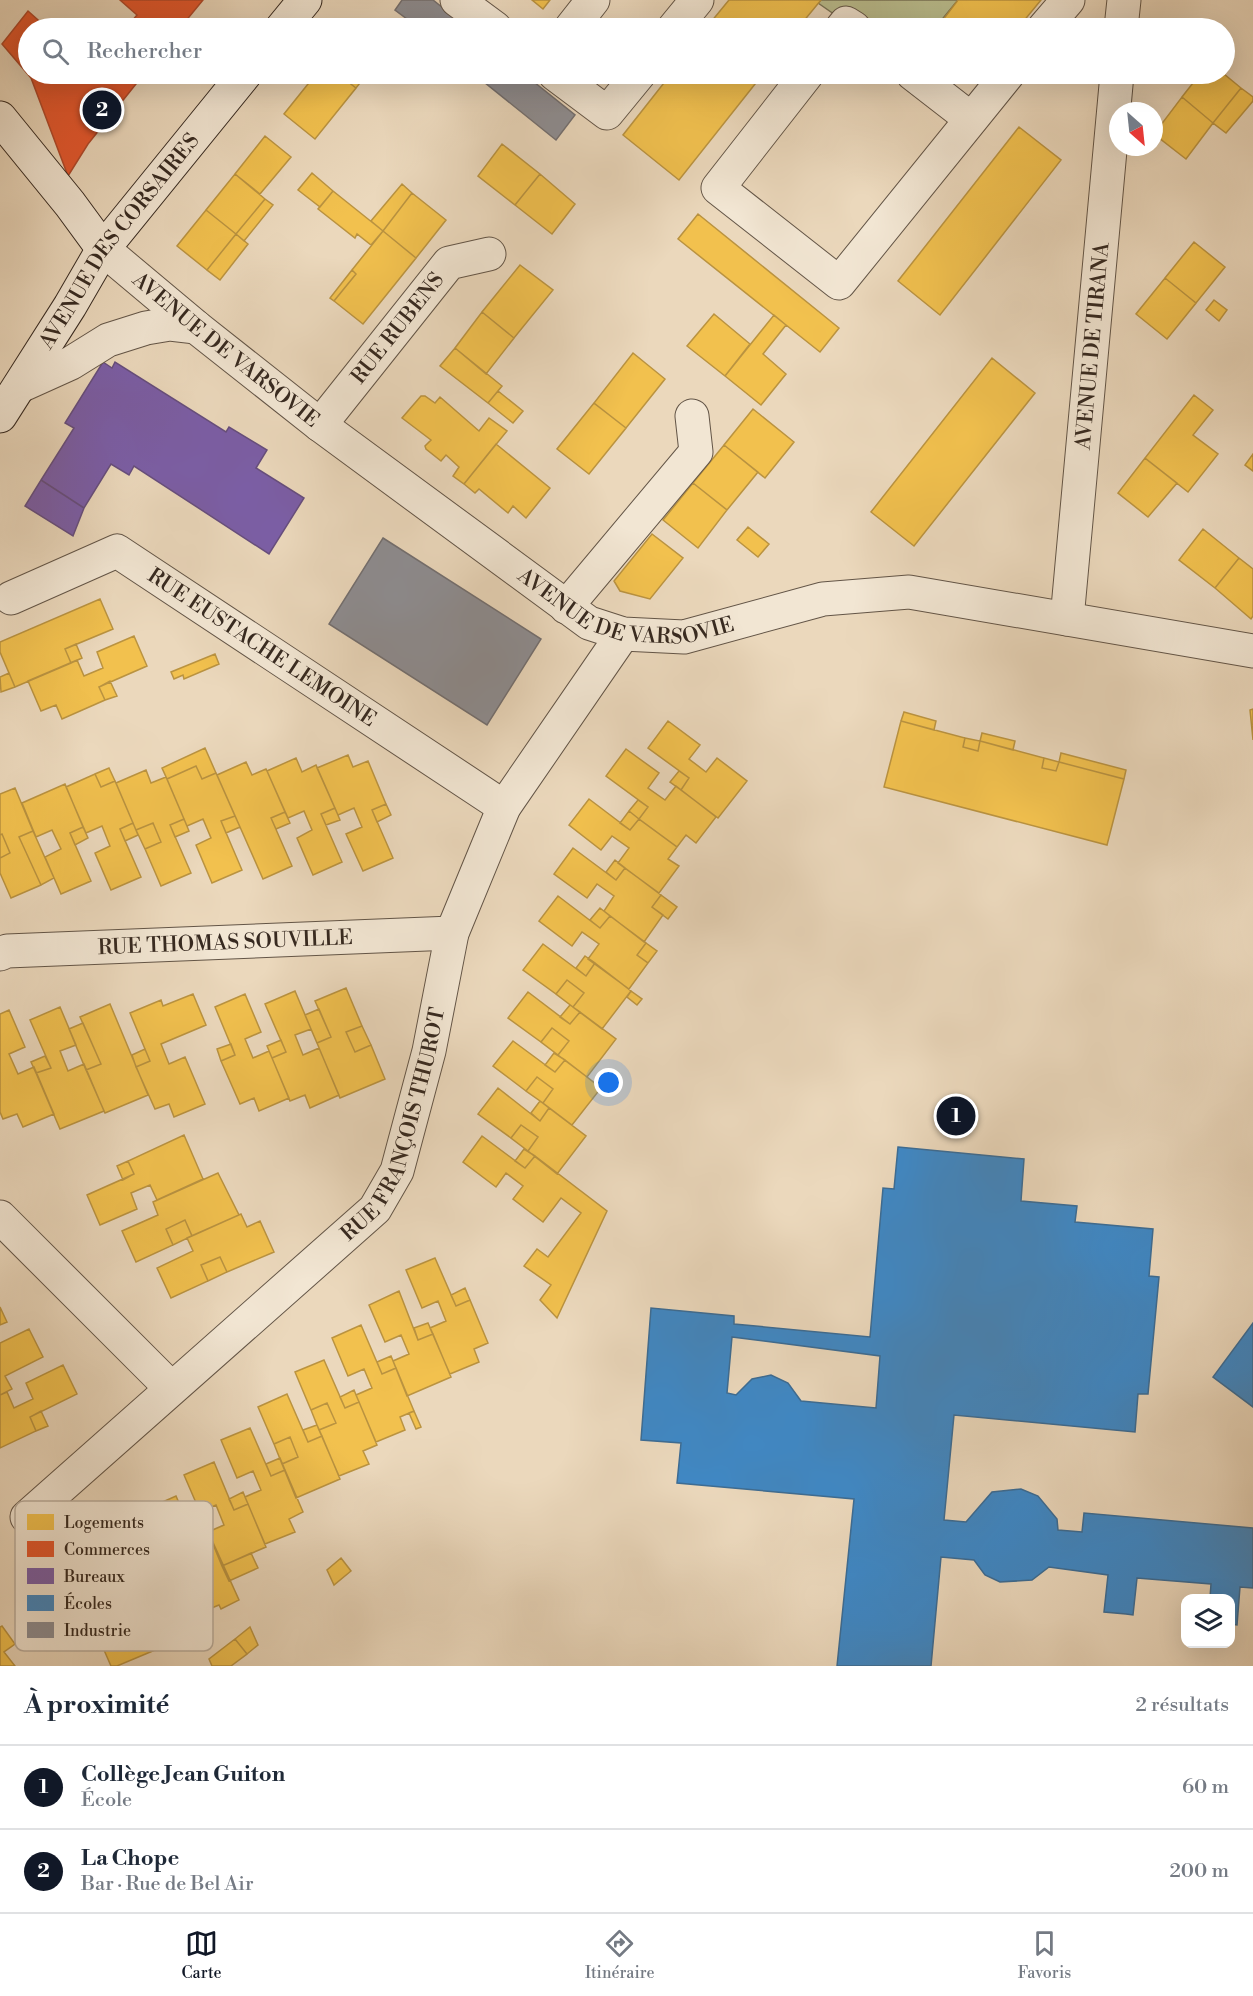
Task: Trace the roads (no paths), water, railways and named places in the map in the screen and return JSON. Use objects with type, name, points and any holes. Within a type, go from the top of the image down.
[{"type":"street","points":[[290,18],[305,0]]},
{"type":"street","points":[[457,0],[481,18]]},
{"type":"street","points":[[579,18],[593,0]]},
{"type":"street","points":[[682,18],[697,0]]},
{"type":"street","points":[[1053,18],[1068,0]]},
{"type":"street","points":[[1122,18],[1124,0]]},
{"type":"street","name":"AVENUE DES CORSAIRES","points":[[0,416],[103,249],[237,84]]},
{"type":"street","points":[[568,84],[607,113],[631,84]]},
{"type":"street","points":[[799,84],[718,188],[838,282],[1000,84]]},
{"type":"street","points":[[926,84],[971,119]]},
{"type":"street","name":"AVENUE DE TIRANA","points":[[1067,619],[1116,84]]},
{"type":"street","name":"AVENUE DE VARSOVIE","points":[[0,118],[70,204],[103,249],[196,327],[320,425],[589,623],[623,634],[684,637],[823,599],[909,592],[1253,651]]},
{"type":"street","name":"RUE RUBENS","points":[[320,425],[449,263],[489,254]]},
{"type":"street","points":[[20,386],[71,363],[108,340],[146,328],[170,324],[196,327]]},
{"type":"street","points":[[566,607],[696,452],[692,416]]},
{"type":"street","name":"RUE EUSTACHE LEMOINE","points":[[11,598],[117,551],[504,807]]},
{"type":"street","name":"RUE FRANÇOIS THUROT","points":[[45,1501],[375,1209],[397,1171],[429,1051],[452,933],[504,807],[623,634]]},
{"type":"street","name":"RUE THOMAS SOUVILLE","points":[[0,954],[7,951],[452,933]]},
{"type":"street","points":[[0,1217],[171,1388]]},
{"type":"place","name":"La Chope","points":[[102,110]]},
{"type":"place","name":"Collège Jean Guiton","points":[[956,1116]]}]
